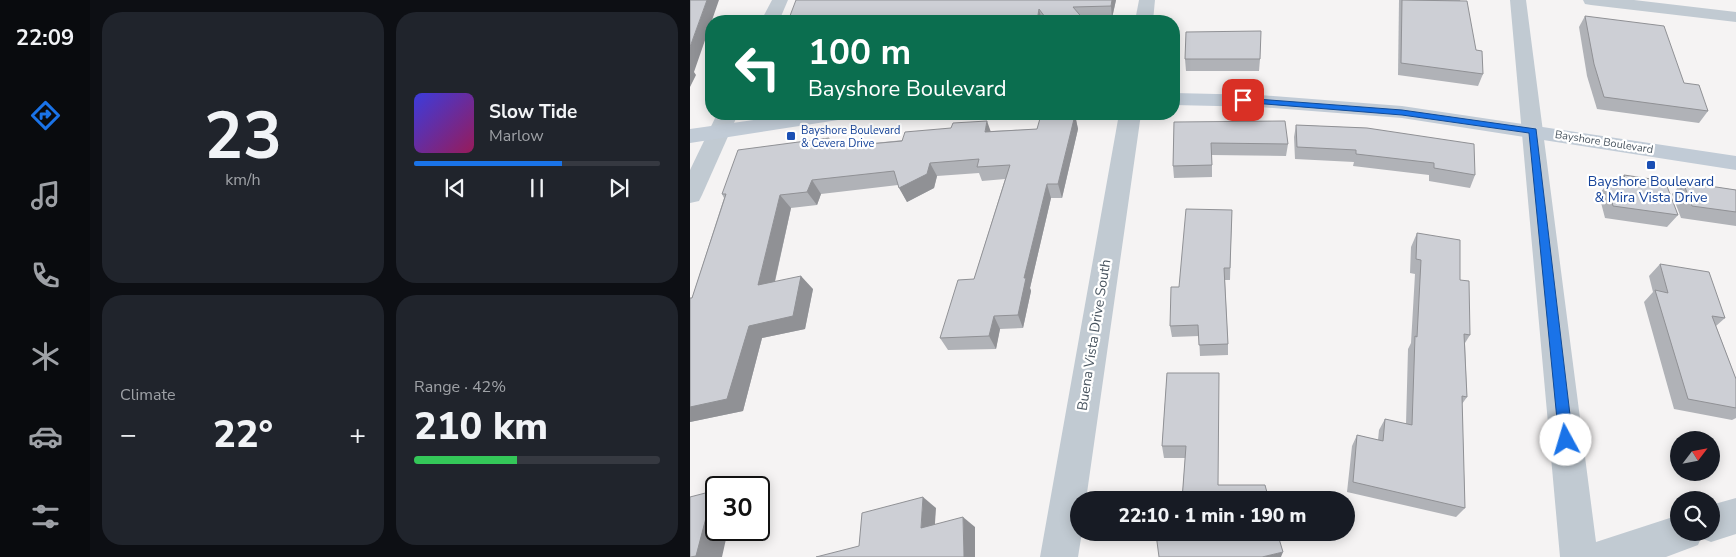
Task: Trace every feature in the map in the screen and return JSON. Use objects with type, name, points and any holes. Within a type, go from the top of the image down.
[{"type":"main road","name":"Bayshore Boulevard","points":[[1180,98],[1260,101],[1402,112],[1736,163]]},
{"type":"main road","points":[[690,136],[723,122],[752,120]]},
{"type":"street","points":[[773,15],[780,0]]},
{"type":"street","points":[[1145,15],[1148,0]]},
{"type":"street","points":[[1518,0],[1579,557]]},
{"type":"street","points":[[1591,0],[1736,17]]},
{"type":"street","name":"Buena Vista Drive South","points":[[1058,557],[1129,120]]},
{"type":"street","points":[[690,194],[723,122]]},
{"type":"street","points":[[1720,521],[1736,516]]},
{"type":"street","points":[[1607,557],[1670,537]]},
{"type":"building","points":[[690,0],[707,0],[690,47]]},
{"type":"building","points":[[796,0],[1112,0],[1111,6],[1073,7],[1080,15],[1044,15],[1039,9],[1038,15],[790,15]]},
{"type":"building","points":[[1402,0],[1467,1],[1476,50],[1482,51],[1483,74],[1401,63]]},
{"type":"building","points":[[1585,16],[1664,26],[1684,83],[1699,85],[1708,111],[1604,97],[1594,64]]},
{"type":"building","points":[[1261,31],[1260,59],[1185,59],[1186,32]]},
{"type":"building","points":[[1040,120],[1074,120],[1058,184],[1047,184],[1024,278],[1026,278],[1018,315],[994,316],[989,336],[940,338],[958,280],[974,279],[1010,165],[977,167],[979,159],[930,163],[927,174],[899,188],[894,171],[812,180],[807,192],[780,195],[758,285],[801,276],[793,316],[749,326],[727,399],[690,407],[690,298],[692,298],[726,194],[722,194],[738,150],[829,138],[825,148],[902,141],[905,132],[951,128],[953,123],[987,121],[985,132],[1037,129]]},
{"type":"building","points":[[1285,121],[1288,144],[1211,143],[1212,165],[1173,166],[1174,122]]},
{"type":"building","points":[[1296,125],[1367,128],[1474,144],[1475,175],[1434,168],[1434,163],[1356,154],[1356,150],[1297,147]]},
{"type":"building","points":[[1624,175],[1665,181],[1678,215],[1613,206],[1607,183],[1628,186]]},
{"type":"building","points":[[1683,182],[1736,190],[1736,212],[1692,206]]},
{"type":"building","points":[[1186,209],[1232,210],[1230,268],[1224,268],[1228,344],[1199,345],[1198,325],[1170,326],[1171,287],[1179,287]]},
{"type":"building","points":[[1417,233],[1460,240],[1460,280],[1469,281],[1470,335],[1464,334],[1467,397],[1462,396],[1465,508],[1353,482],[1357,435],[1383,441],[1385,419],[1412,425],[1415,336],[1417,337],[1421,260],[1416,259]]},
{"type":"building","points":[[1660,264],[1709,272],[1725,318],[1712,316],[1736,379],[1736,408],[1688,399],[1655,290],[1668,293]]},
{"type":"building","points":[[1167,373],[1219,373],[1218,485],[1265,485],[1267,491],[1183,491],[1186,446],[1162,446]]},
{"type":"building","points":[[705,493],[705,522],[696,556],[690,557],[690,497]]},
{"type":"building","points":[[923,497],[921,528],[963,517],[964,557],[816,557],[859,546],[862,513]]},
{"type":"building","points":[[1157,541],[1280,541],[1283,552],[1262,557],[1159,557]]},
{"type":"place","name":"Bayshore Boulevard & Cevera Drive","points":[[791,136]]},
{"type":"place","name":"Bayshore Boulevard & Mira Vista Drive","points":[[1651,165]]},
{"type":"route","points":[[1243,100],[1402,112],[1533,131],[1566,440]]}]
